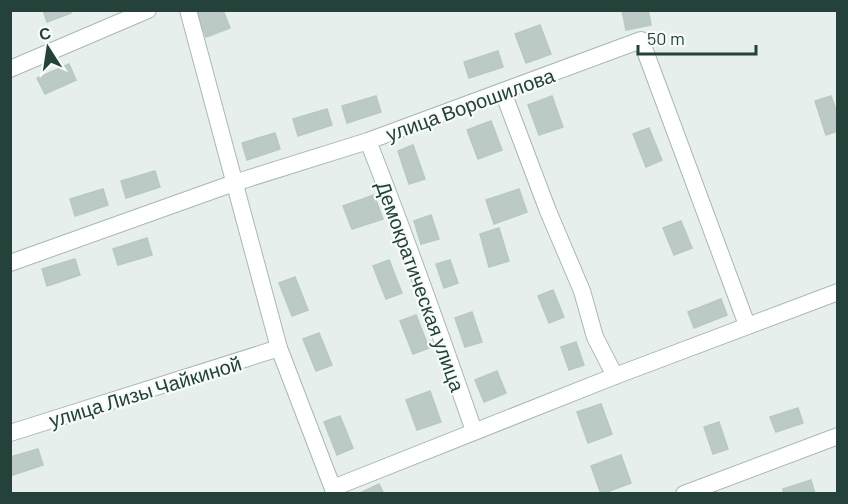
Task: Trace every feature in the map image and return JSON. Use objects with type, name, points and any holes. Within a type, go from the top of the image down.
[{"type":"street","points":[[10,69],[148,10]]},
{"type":"street","points":[[188,10],[279,348],[334,491],[474,431],[837,292]]},
{"type":"street","name":"улица Ворошилова","points":[[10,263],[234,183],[368,141],[641,40],[747,325]]},
{"type":"street","points":[[503,92],[548,211],[582,291],[595,336],[615,376]]},
{"type":"street","name":"Демократическая улица","points":[[368,141],[435,318],[474,431]]},
{"type":"street","name":"улица Лизы Чайкиной","points":[[10,433],[279,348]]},
{"type":"street","points":[[684,494],[837,436]]},
{"type":"building","points":[[43,10],[70,10],[71,13],[47,22]]},
{"type":"building","points":[[196,10],[223,10],[230,28],[206,37]]},
{"type":"building","points":[[622,10],[648,10],[651,25],[626,30]]},
{"type":"building","points":[[540,25],[551,54],[526,63],[515,34]]},
{"type":"building","points":[[498,51],[503,67],[469,78],[464,62]]},
{"type":"building","points":[[69,64],[76,80],[45,94],[37,78]]},
{"type":"building","points":[[376,96],[381,112],[347,123],[342,106]]},
{"type":"building","points":[[552,96],[563,127],[539,135],[528,105]]},
{"type":"building","points":[[831,96],[838,115],[838,131],[826,135],[815,101]]},
{"type":"building","points":[[327,109],[332,125],[298,136],[293,119]]},
{"type":"building","points":[[491,121],[502,150],[478,159],[467,130]]},
{"type":"building","points":[[649,128],[662,160],[646,167],[633,134]]},
{"type":"building","points":[[275,133],[280,149],[247,160],[242,143]]},
{"type":"building","points":[[413,145],[425,179],[409,184],[398,151]]},
{"type":"building","points":[[155,171],[160,187],[126,198],[121,181]]},
{"type":"building","points":[[103,189],[108,205],[75,216],[70,199]]},
{"type":"building","points":[[519,189],[527,212],[494,224],[486,200]]},
{"type":"building","points":[[374,195],[383,219],[352,229],[343,206]]},
{"type":"building","points":[[431,215],[439,239],[421,244],[414,221]]},
{"type":"building","points":[[681,221],[692,248],[674,255],[663,228]]},
{"type":"building","points":[[499,228],[509,261],[489,267],[480,234]]},
{"type":"building","points":[[147,238],[152,255],[118,265],[113,249]]},
{"type":"building","points":[[75,259],[80,275],[47,286],[42,269]]},
{"type":"building","points":[[389,260],[402,293],[386,299],[373,266]]},
{"type":"building","points":[[450,260],[458,283],[444,288],[436,264]]},
{"type":"building","points":[[295,277],[308,310],[292,316],[279,283]]},
{"type":"building","points":[[553,290],[564,317],[549,323],[538,296]]},
{"type":"building","points":[[721,299],[727,315],[694,328],[688,312]]},
{"type":"building","points":[[472,312],[482,342],[465,347],[455,318]]},
{"type":"building","points":[[416,315],[429,348],[413,354],[400,321]]},
{"type":"building","points":[[319,333],[332,365],[316,371],[303,339]]},
{"type":"building","points":[[576,342],[584,365],[569,370],[561,347]]},
{"type":"building","points":[[497,371],[506,393],[484,402],[475,380]]},
{"type":"building","points":[[430,391],[441,422],[417,430],[406,400]]},
{"type":"building","points":[[601,404],[612,434],[588,443],[577,412]]},
{"type":"building","points":[[798,408],[803,423],[776,432],[770,417]]},
{"type":"building","points":[[340,416],[353,448],[337,455],[324,422]]},
{"type":"building","points":[[719,422],[728,449],[713,454],[704,427]]},
{"type":"building","points":[[38,449],[43,465],[10,476],[10,457]]},
{"type":"building","points":[[621,455],[631,483],[601,494],[591,466]]},
{"type":"building","points":[[811,480],[815,494],[784,494],[783,489]]},
{"type":"building","points":[[379,484],[384,494],[358,494]]}]
